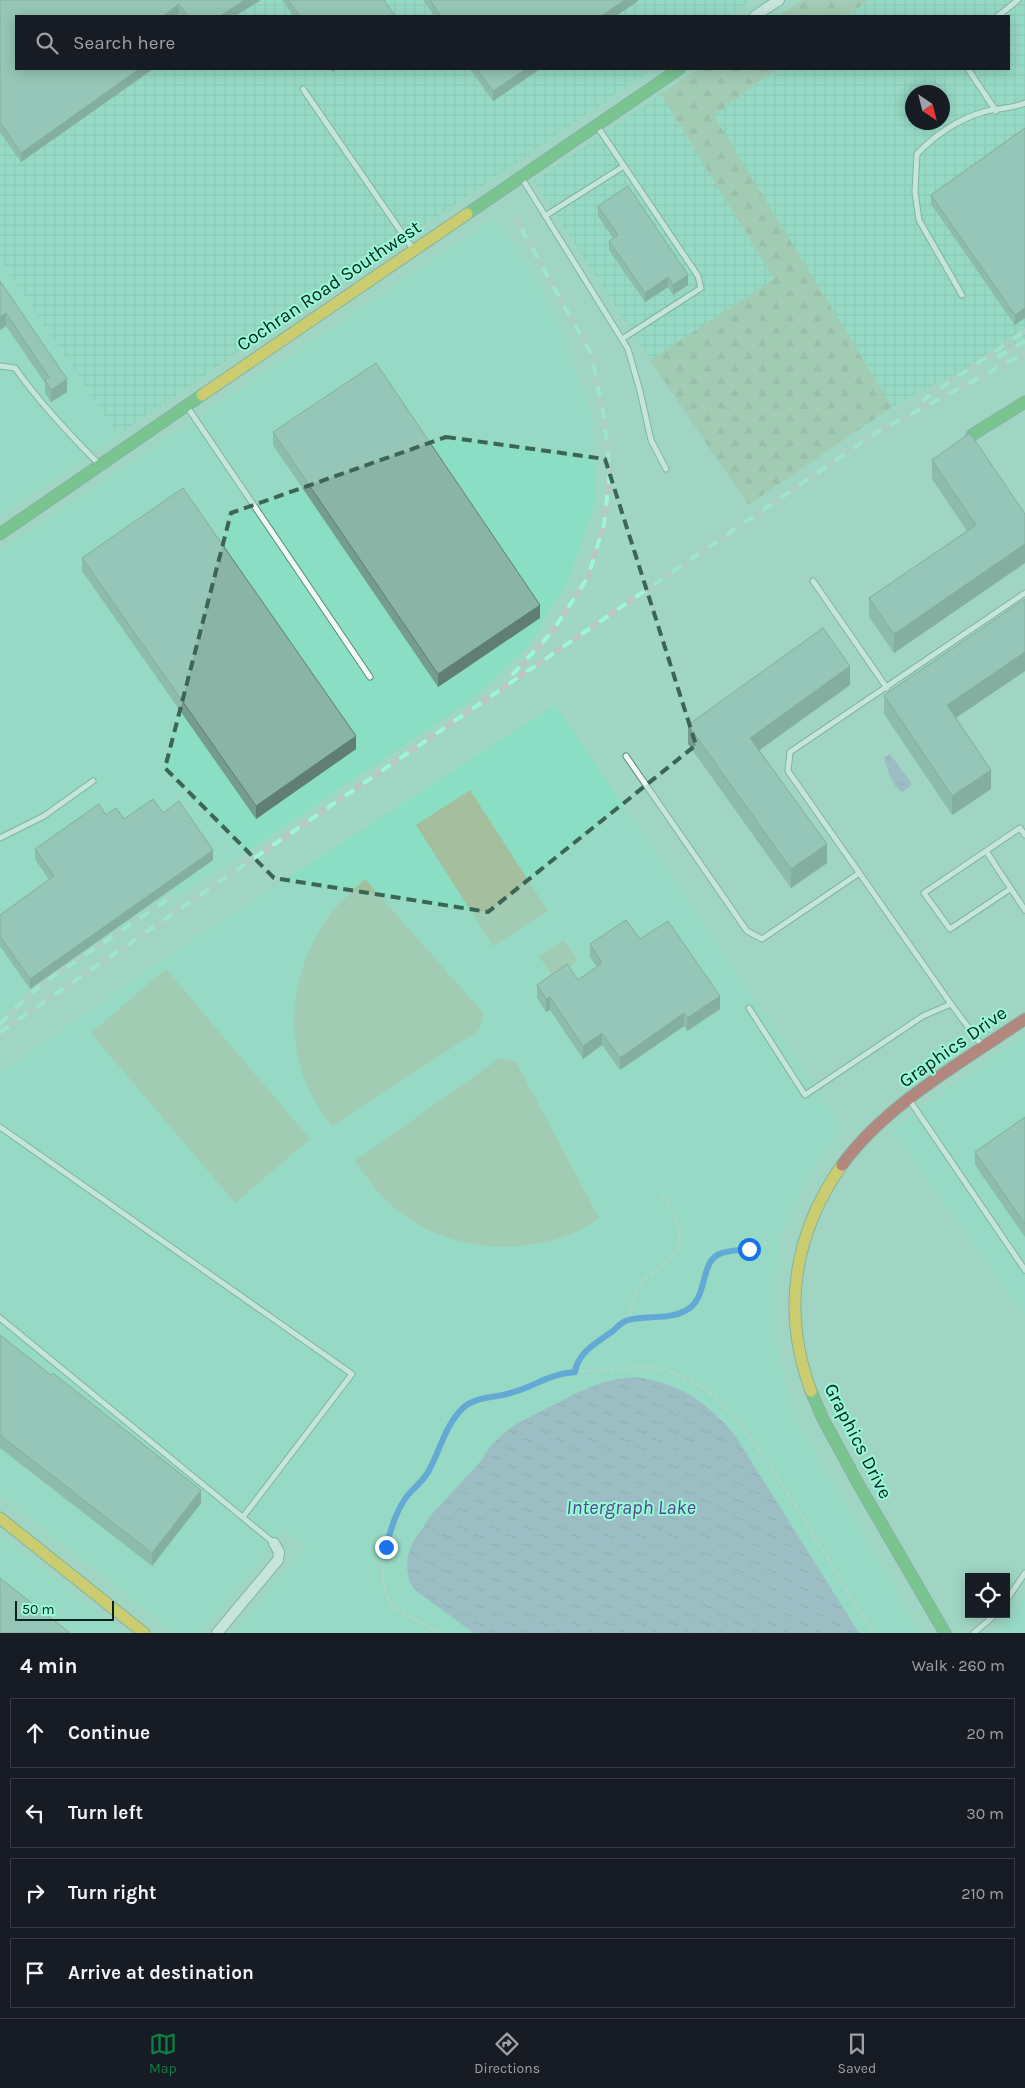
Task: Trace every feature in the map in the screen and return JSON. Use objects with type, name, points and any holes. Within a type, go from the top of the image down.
[{"type":"street","points":[[756,15],[779,0]]},
{"type":"street","name":"Cochran Road Southwest","points":[[0,534],[678,70]]},
{"type":"street","points":[[972,435],[1025,402]]},
{"type":"street","name":"Graphics Drive","points":[[945,1633],[857,1482],[817,1408],[804,1369],[795,1307],[797,1264],[808,1225],[820,1195],[841,1163],[864,1137],[908,1099],[1025,1018]]},
{"type":"street","points":[[0,1518],[144,1633]]},
{"type":"street","points":[[217,1633],[278,1560],[279,1552],[274,1543]]},
{"type":"lane","points":[[999,15],[1018,0]]},
{"type":"lane","points":[[969,70],[996,111]]},
{"type":"lane","points":[[303,89],[413,250]]},
{"type":"lane","points":[[962,295],[918,220],[915,192],[917,154],[931,139],[952,126],[984,112],[1014,108],[1025,103]]},
{"type":"lane","points":[[596,125],[698,276],[701,288],[622,339]]},
{"type":"lane","points":[[545,216],[624,166]]},
{"type":"lane","points":[[521,177],[628,349],[651,440],[666,469]]},
{"type":"lane","points":[[0,366],[15,368],[60,426],[100,464]]},
{"type":"lane","points":[[186,405],[370,677]]},
{"type":"lane","points":[[813,581],[887,688]]},
{"type":"lane","points":[[983,1047],[950,1004],[858,874],[788,771],[790,752],[887,688],[1025,592]]},
{"type":"lane","points":[[626,756],[747,931],[762,940],[858,874]]},
{"type":"lane","points":[[0,838],[44,816],[93,781]]},
{"type":"lane","points":[[1010,889],[950,929],[924,893],[1020,828],[1025,835]]},
{"type":"lane","points":[[986,851],[1025,910]]},
{"type":"lane","points":[[749,1008],[805,1095],[923,1016],[950,1004]]},
{"type":"lane","points":[[908,1099],[1025,1270]]},
{"type":"lane","points":[[0,1127],[352,1374],[243,1517]]},
{"type":"lane","points":[[0,1318],[274,1543]]},
{"type":"lane","points":[[1010,1595],[1025,1573]]},
{"type":"lane","points":[[974,1633],[991,1618]]},
{"type":"path","points":[[627,1320],[640,1284],[668,1261],[676,1251],[680,1239],[680,1227],[673,1211],[662,1197]]},
{"type":"path","points":[[575,1372],[579,1360],[588,1349],[627,1320],[676,1315],[696,1303],[709,1264],[713,1258],[722,1253],[761,1246],[790,1229]]},
{"type":"path","points":[[438,1633],[406,1616],[388,1599],[384,1588],[386,1547],[399,1509],[428,1472],[451,1423],[464,1408],[474,1402],[490,1396],[509,1394],[549,1376],[575,1372],[646,1367],[667,1370],[699,1385],[718,1399],[747,1432],[772,1467],[873,1633]]},
{"type":"highlighted area","points":[[446,437],[605,459],[696,745],[488,912],[274,878],[165,768],[231,513]]},
{"type":"shaded area","points":[[0,0],[753,0],[730,15],[15,15],[15,70],[652,70],[118,435],[0,259]]},
{"type":"shaded area","points":[[869,0],[1025,0],[1025,342],[933,385],[892,407],[713,116],[775,70],[1010,70],[1010,15],[848,15]]},
{"type":"shaded area","points":[[661,94],[774,280],[650,360],[534,181]]},
{"type":"shaded area","points":[[495,218],[530,268],[561,331],[592,416],[596,501],[567,582],[529,645],[471,700],[0,1018],[0,551]]},
{"type":"shaded area","points":[[0,259],[118,435],[0,516]]},
{"type":"shaded area","points":[[555,705],[843,1128],[810,1173],[793,1208],[780,1242],[776,1278],[776,1344],[794,1416],[920,1633],[235,1633],[305,1547],[286,1530],[199,1633],[175,1633],[0,1494],[0,1072],[175,951]]},
{"type":"shaded area","points":[[1025,1034],[1025,1316],[892,1130]]},
{"type":"shaded area","points":[[0,1535],[124,1633],[0,1633]]},
{"type":"shaded area","points":[[1025,1594],[1025,1633],[997,1633],[1010,1618]]},
{"type":"green space","points":[[803,0],[869,0],[848,15],[780,15]]},
{"type":"green space","points":[[697,70],[775,70],[714,116],[892,407],[748,505],[650,360],[774,279],[661,94]]},
{"type":"green space","points":[[470,790],[548,911],[493,946],[416,825]]},
{"type":"green space","points":[[365,879],[484,1014],[479,1030],[332,1126],[310,1092],[299,1059],[294,1017],[296,996],[301,975],[317,935],[332,912]]},
{"type":"green space","points":[[564,940],[578,961],[554,978],[539,956]]},
{"type":"green space","points":[[166,969],[310,1139],[235,1203],[91,1033]]},
{"type":"green space","points":[[500,1058],[516,1062],[599,1218],[573,1233],[546,1242],[499,1247],[453,1239],[431,1231],[410,1220],[391,1205],[376,1190],[355,1161]]},
{"type":"water","points":[[890,754],[910,781],[911,786],[902,792],[893,781],[884,758]]},
{"type":"water","name":"Intergraph Lake","points":[[634,1377],[665,1384],[690,1395],[712,1412],[734,1434],[859,1633],[474,1633],[416,1591],[409,1581],[407,1568],[408,1555],[413,1542],[432,1514],[481,1461],[491,1445],[516,1424],[577,1393],[598,1384]]},
{"type":"building","points":[[0,0],[245,0],[222,15],[187,15],[179,4],[164,15],[15,15],[15,70],[138,70],[21,153],[0,122]]},
{"type":"building","points":[[288,0],[384,0],[394,15],[299,15]]},
{"type":"building","points":[[430,0],[625,0],[602,15],[440,15]]},
{"type":"building","points":[[478,70],[524,70],[493,91]]},
{"type":"building","points":[[1025,128],[1025,308],[1015,315],[931,195]]},
{"type":"building","points":[[628,186],[688,275],[673,285],[668,277],[645,293],[609,241],[618,235],[598,206]]},
{"type":"building","points":[[0,281],[67,379],[51,390],[45,380],[49,377],[6,313],[0,317]]},
{"type":"building","points":[[376,363],[540,605],[438,674],[273,432]]},
{"type":"building","points":[[970,433],[1025,514],[1025,544],[894,634],[869,598],[976,525],[932,460]]},
{"type":"building","points":[[183,488],[356,736],[256,806],[82,558]]},
{"type":"building","points":[[1025,599],[1025,652],[947,705],[991,770],[952,796],[884,695]]},
{"type":"building","points":[[823,628],[850,666],[750,738],[827,844],[791,869],[688,725]]},
{"type":"building","points":[[153,799],[163,813],[179,801],[213,850],[30,979],[0,936],[0,915],[54,876],[35,849],[99,804],[106,815],[116,808],[124,819]]},
{"type":"building","points":[[626,920],[640,939],[668,921],[720,996],[687,1018],[684,1013],[620,1058],[602,1033],[583,1046],[550,997],[546,999],[537,985],[567,964],[578,980],[602,963],[590,944]]},
{"type":"building","points":[[1025,1117],[1025,1224],[975,1152]]},
{"type":"building","points":[[0,1335],[51,1375],[53,1373],[201,1490],[152,1553],[0,1435]]},
{"type":"building","points":[[0,1578],[70,1633],[0,1633]]},
{"type":"railway","points":[[512,675],[552,632],[588,577],[604,524],[610,472],[603,411],[591,354],[516,219]]},
{"type":"railway","points":[[922,401],[1025,331]]},
{"type":"railway","points":[[997,357],[1025,341]]},
{"type":"railway","points":[[0,1032],[877,432],[1025,353]]},
{"type":"railway","points":[[0,1024],[30,994],[51,978],[171,897]]},
{"type":"traffic: fast","points":[[467,214],[678,70]]},
{"type":"traffic: fast","points":[[0,534],[202,395]]},
{"type":"traffic: fast","points":[[972,435],[1025,402]]},
{"type":"traffic: fast","points":[[811,1391],[823,1419],[860,1487],[945,1633]]},
{"type":"traffic: slow","points":[[202,395],[467,214]]},
{"type":"traffic: slow","points":[[811,1391],[796,1332],[795,1302],[797,1274],[803,1245],[813,1218],[826,1191],[842,1165]]},
{"type":"traffic: slow","points":[[0,1518],[144,1633]]},
{"type":"traffic: jam","points":[[842,1165],[860,1143],[903,1103],[1025,1019]]},
{"type":"route","points":[[386,1547],[399,1509],[428,1472],[451,1423],[464,1408],[490,1396],[509,1394],[528,1387],[549,1376],[575,1372],[579,1360],[588,1349],[627,1320],[676,1315],[687,1310],[696,1303],[700,1295],[709,1264],[713,1258],[722,1253],[749,1249]]}]
